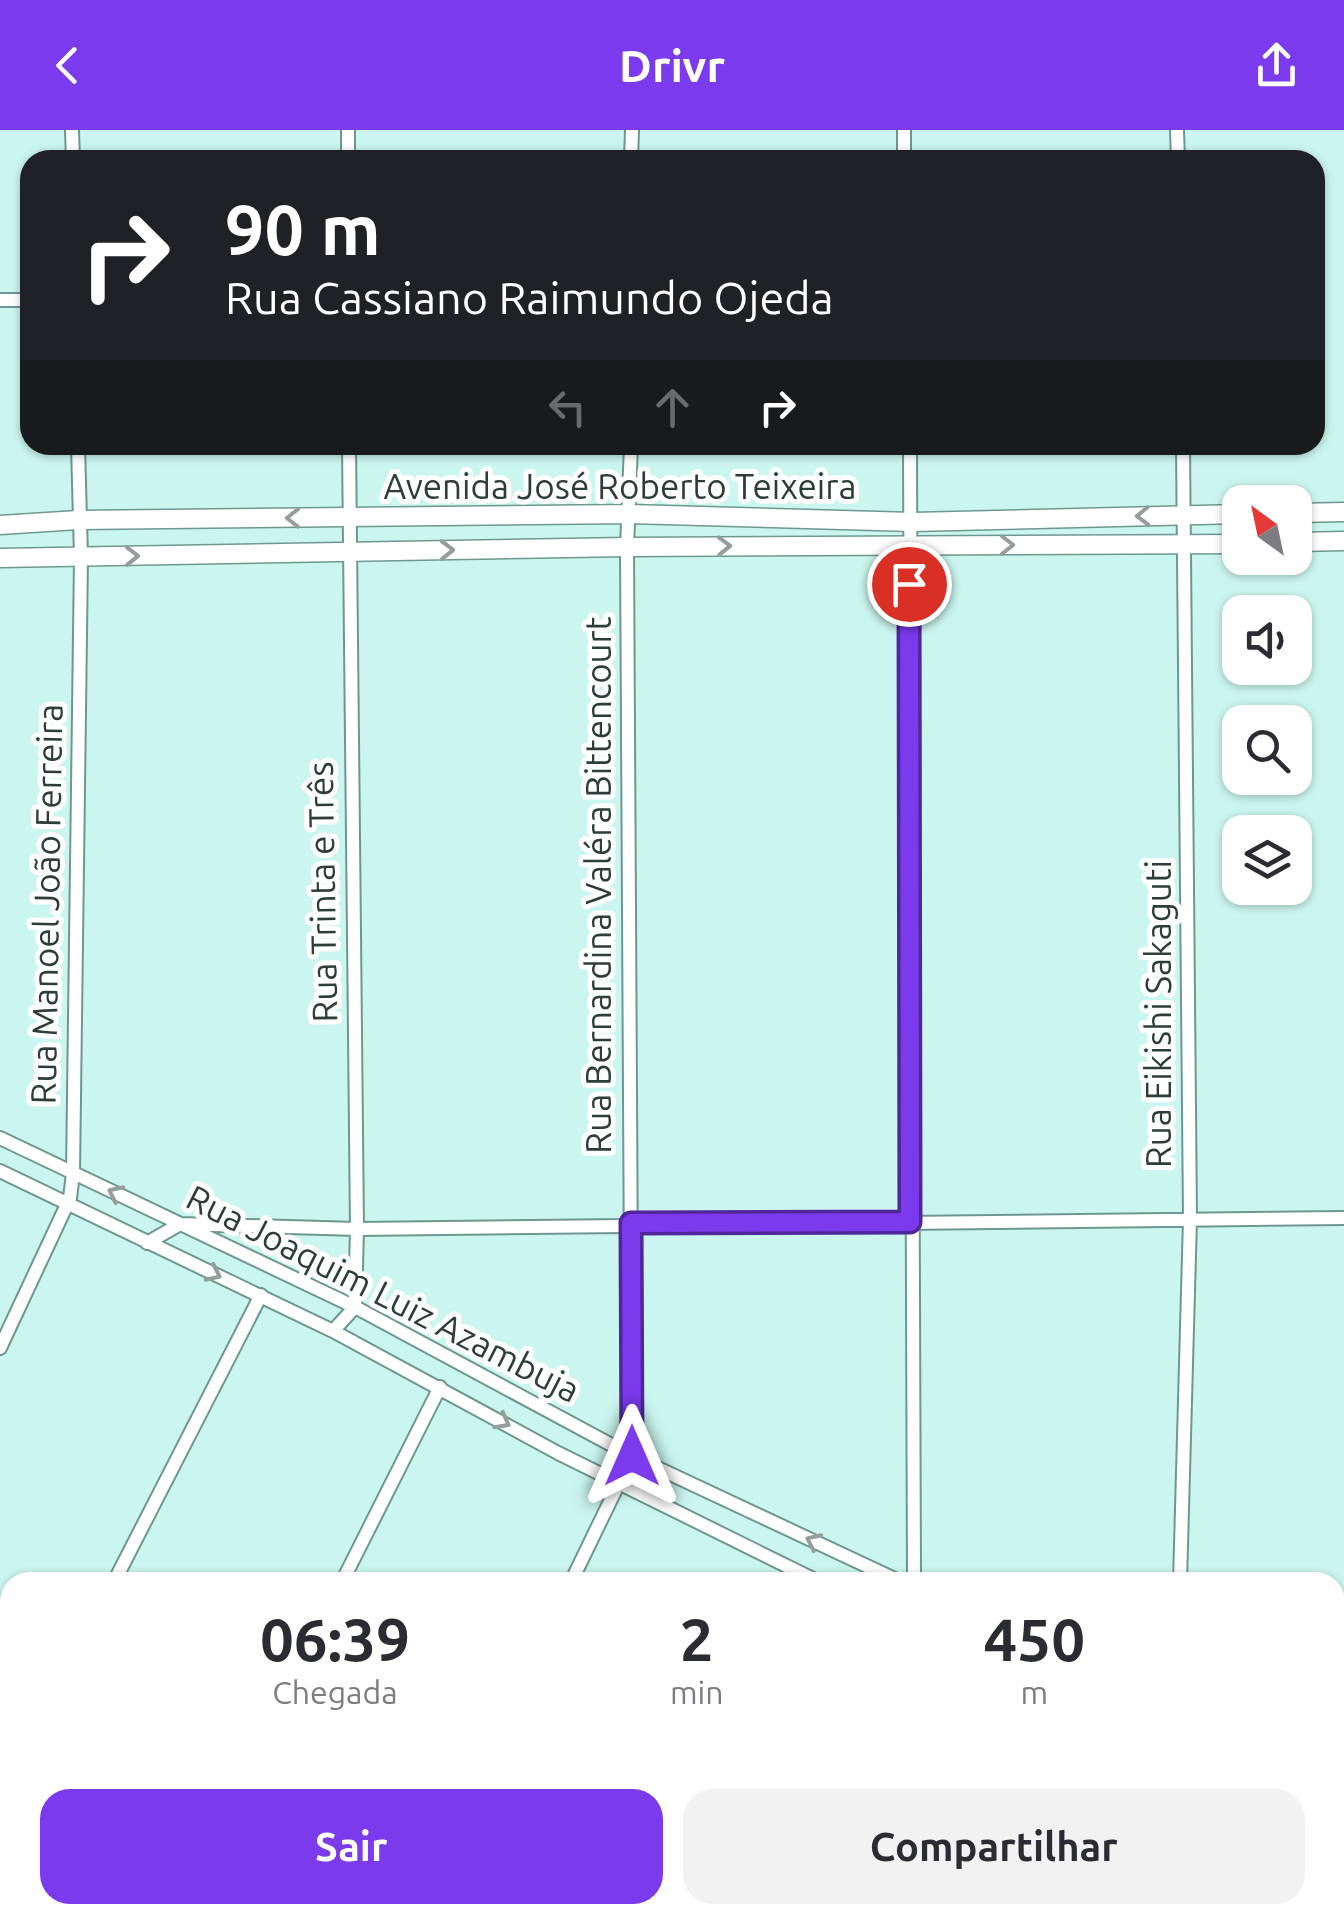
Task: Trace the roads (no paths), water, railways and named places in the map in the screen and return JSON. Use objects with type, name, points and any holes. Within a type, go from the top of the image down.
[{"type":"street","name":"Rua Manoel João Ferreira","points":[[0,1348],[68,1203],[74,1173],[81,557],[78,455]]},
{"type":"street","name":"Rua Trinta e Três","points":[[349,455],[357,1229],[354,1306]]},
{"type":"street","name":"Rua Bernardina Valéra Bittencourt","points":[[630,455],[627,548],[632,1456]]},
{"type":"street","points":[[910,455],[914,1572]]},
{"type":"street","name":"Rua Eikishi Sakaguti","points":[[1180,1572],[1190,1220],[1183,455]]},
{"type":"street","points":[[1312,513],[1344,512]]},
{"type":"street","name":"Avenida José Roberto Teixeira","points":[[0,525],[78,520],[630,514],[913,522],[1222,514]]},
{"type":"street","points":[[1312,542],[1344,541]]},
{"type":"street","name":"Avenida José Roberto Teixeira","points":[[0,558],[350,551],[1222,544]]},
{"type":"street","name":"Rua Joaquim Luiz Azambuja","points":[[0,1138],[354,1306],[632,1456],[879,1572]]},
{"type":"street","name":"Rua Joaquim Luiz Azambuja","points":[[0,1171],[333,1331],[619,1485],[794,1572]]},
{"type":"street","points":[[148,1243],[180,1224],[357,1229],[1344,1218]]},
{"type":"street","points":[[119,1572],[261,1295]]},
{"type":"street","points":[[333,1331],[354,1306]]},
{"type":"street","points":[[347,1572],[440,1387]]},
{"type":"street","points":[[575,1572],[632,1456]]},
{"type":"street","points":[[868,1572],[870,1568]]}]
